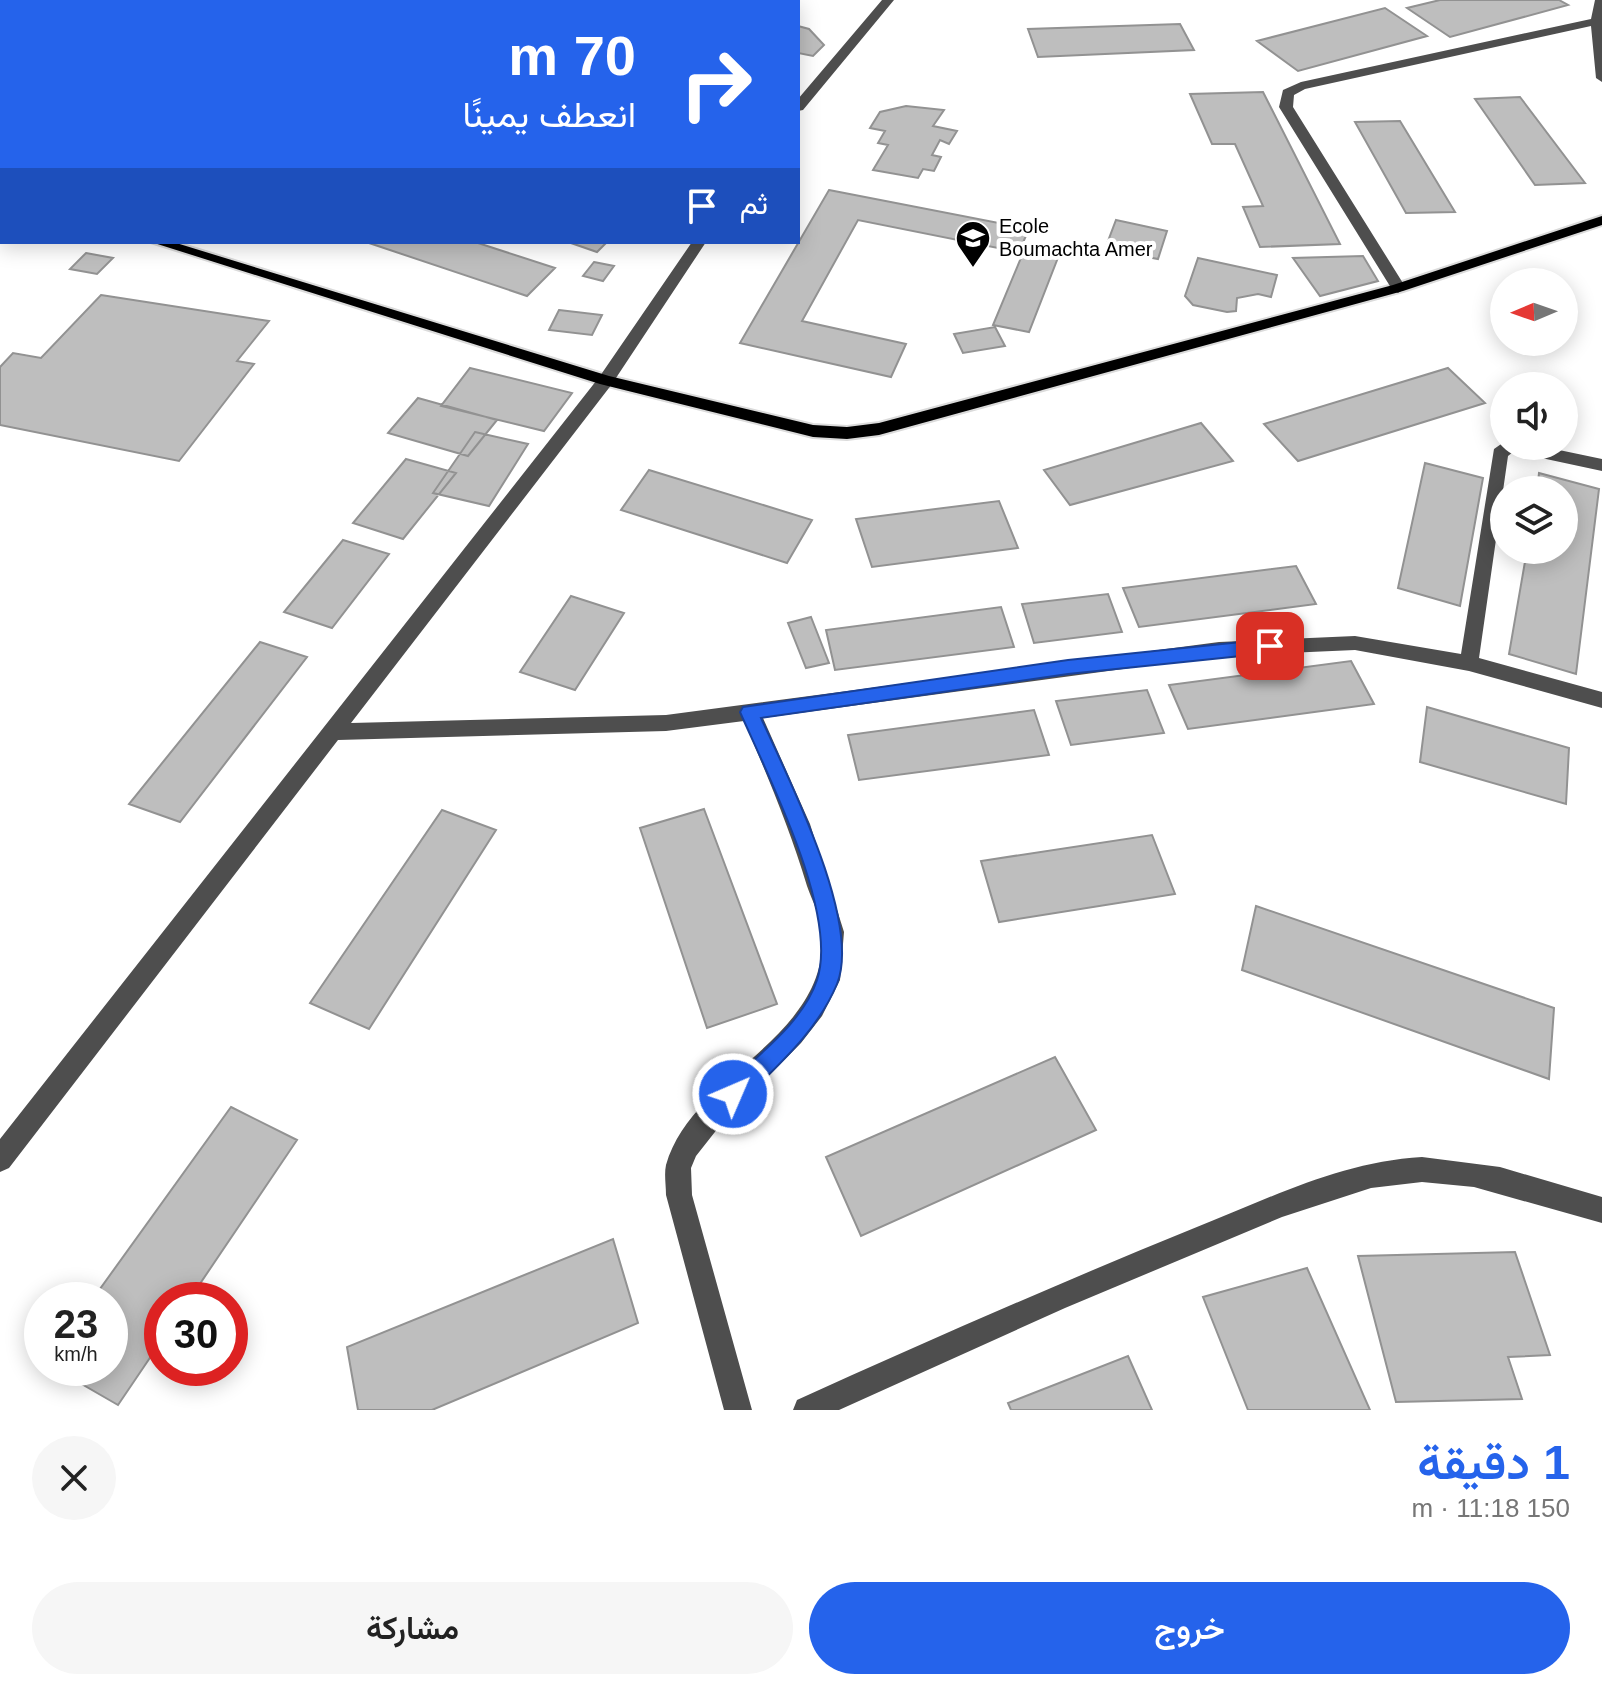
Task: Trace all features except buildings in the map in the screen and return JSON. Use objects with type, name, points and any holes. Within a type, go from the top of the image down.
[{"type":"main road","points":[[164,244],[606,380],[813,431],[857,432],[879,429],[1398,288],[1602,220]]},
{"type":"street","points":[[800,105],[888,0]]},
{"type":"street","points":[[1601,0],[1602,78]]},
{"type":"street","points":[[1398,288],[1286,107],[1288,93],[1301,86],[1600,20]]},
{"type":"street","points":[[0,1159],[606,380],[698,244]]},
{"type":"street","points":[[1469,663],[1499,460]]},
{"type":"street","points":[[1578,460],[1602,465]]},
{"type":"street","points":[[335,732],[666,723],[1068,667],[1234,648],[1355,643],[1396,647],[1469,663],[1602,700]]},
{"type":"street","points":[[738,1410],[679,1195],[678,1167],[687,1147],[713,1114],[793,1035],[814,1008],[828,980],[833,932],[799,824],[750,712]]},
{"type":"street","points":[[807,1410],[1070,1291],[1333,1185],[1396,1171],[1450,1170],[1494,1177],[1602,1210]]},
{"type":"place","name":"Ecole Boumachta Amer","points":[[973,269]]},
{"type":"route","points":[[733,1094],[793,1035],[814,1008],[828,980],[833,932],[799,824],[750,712],[1068,667],[1270,646]]}]
